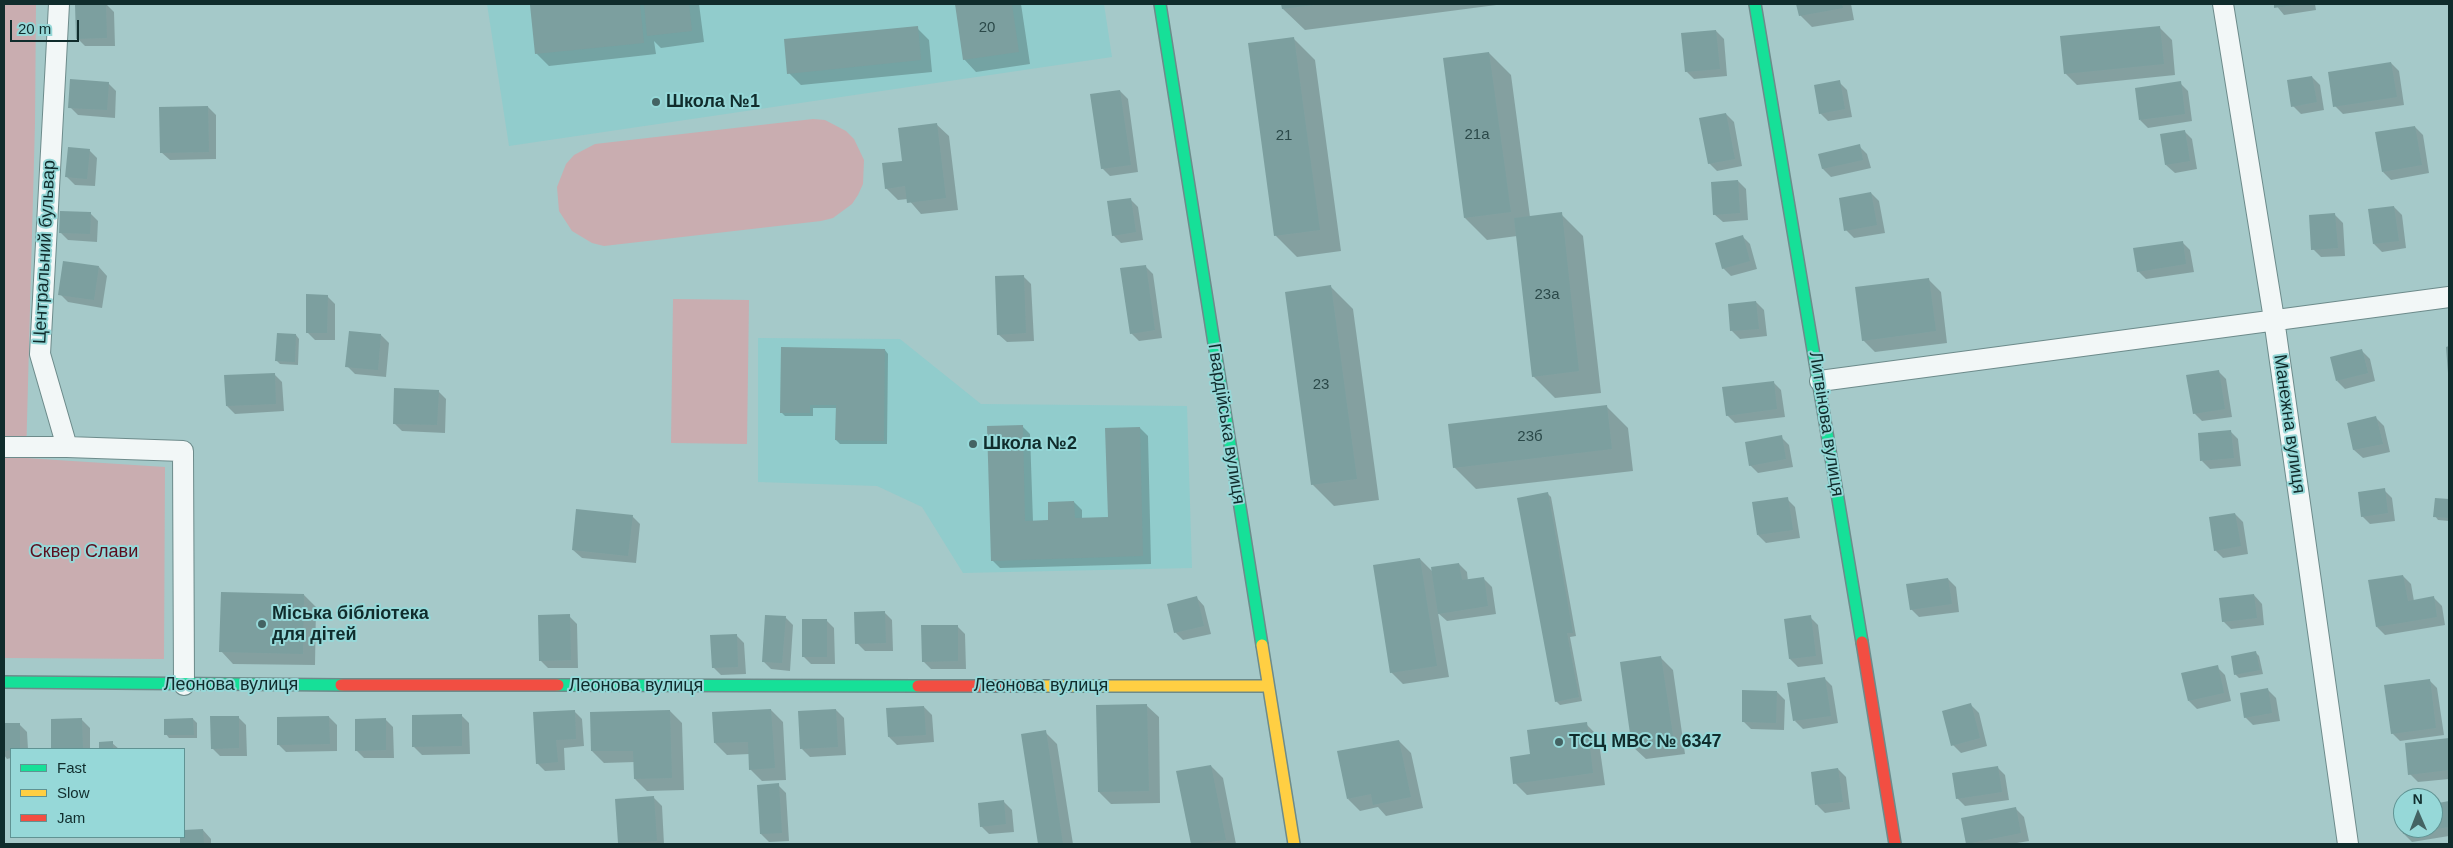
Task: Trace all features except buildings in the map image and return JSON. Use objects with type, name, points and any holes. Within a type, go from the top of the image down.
[{"type":"street","name":"Центральний бульвар","points":[[59,4],[40,354],[66,447]]},
{"type":"street","name":"Гвардійська вулиця","points":[[1160,4],[1294,844]]},
{"type":"street","name":"Литвінова вулиця","points":[[1755,4],[1820,381],[1895,844]]},
{"type":"street","name":"Манежна вулиця","points":[[2223,4],[2274,319],[2348,844]]},
{"type":"street","points":[[1820,381],[2449,297]]},
{"type":"street","points":[[4,447],[183,451],[184,685]]},
{"type":"street","name":"Леонова вулиця","points":[[4,682],[184,685],[1268,686]]},
{"type":"shaded area","name":"Школа №1","points":[[487,4],[1104,4],[1112,57],[509,146]]},
{"type":"shaded area","name":"Школа №2","points":[[758,338],[900,339],[981,404],[1187,406],[1192,568],[963,573],[922,507],[877,486],[758,482]]},
{"type":"green space","name":"Сквер Слави","points":[[4,4],[36,4],[35,123],[26,458],[165,467],[164,659],[4,658]]},
{"type":"green space","points":[[813,119],[825,120],[846,131],[854,139],[864,160],[863,184],[858,195],[852,204],[833,218],[821,221],[604,246],[592,243],[572,231],[559,211],[557,187],[566,164],[574,155],[595,144]]},
{"type":"green space","points":[[673,299],[749,300],[747,444],[671,443]]},
{"type":"traffic: fast","points":[[1160,4],[1262,645]]},
{"type":"traffic: fast","points":[[1755,4],[1862,642]]},
{"type":"traffic: fast","points":[[4,682],[341,685]]},
{"type":"traffic: fast","points":[[558,685],[918,686]]},
{"type":"traffic: slow","points":[[1262,645],[1294,844]]},
{"type":"traffic: slow","points":[[1034,686],[1268,686]]},
{"type":"traffic: jam","points":[[1862,642],[1895,844]]},
{"type":"traffic: jam","points":[[341,685],[558,685]]},
{"type":"traffic: jam","points":[[918,686],[1034,686]]},
{"type":"place","name":"Школа №1","points":[[656,102]]},
{"type":"place","name":"Школа №2","points":[[973,444]]},
{"type":"place","name":"Міська бібліотека для дітей","points":[[262,624]]},
{"type":"place","name":"ТСЦ МВС № 6347","points":[[1559,742]]}]
